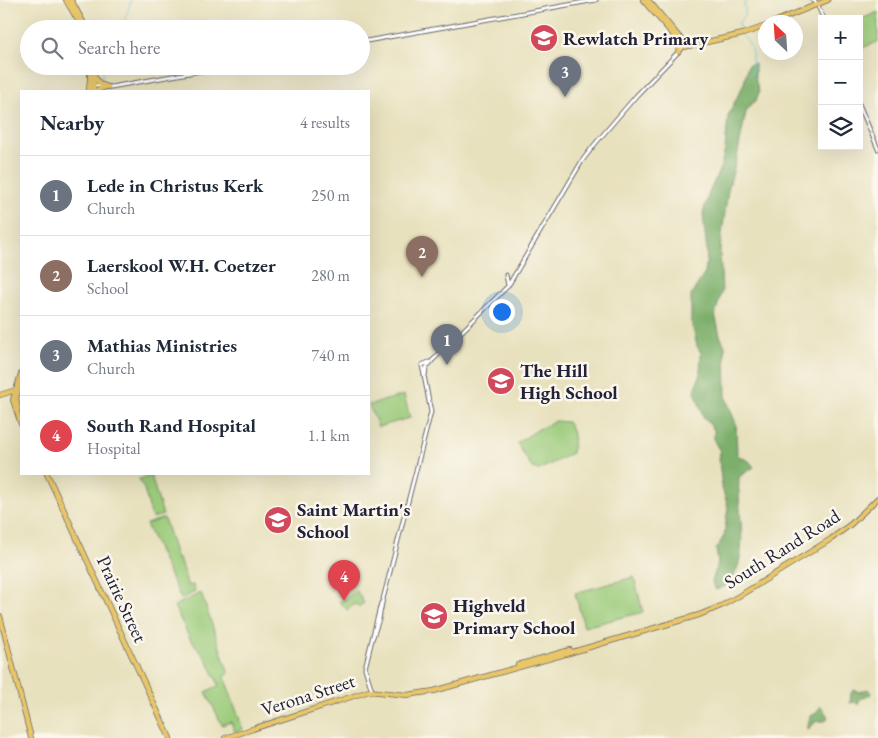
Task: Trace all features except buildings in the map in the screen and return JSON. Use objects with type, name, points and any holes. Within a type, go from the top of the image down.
[{"type":"main road","points":[[66,0],[77,20]]},
{"type":"main road","points":[[71,0],[81,20]]},
{"type":"main road","points":[[643,0],[679,42],[685,46],[743,33],[758,27]]},
{"type":"main road","points":[[648,0],[685,46]]},
{"type":"main road","points":[[788,15],[822,0]]},
{"type":"main road","points":[[815,2],[828,0]]},
{"type":"main road","points":[[678,52],[680,48],[679,42]]},
{"type":"main road","points":[[91,75],[94,90]]},
{"type":"main road","points":[[90,90],[95,75]]},
{"type":"main road","points":[[95,75],[100,84],[107,87]]},
{"type":"main road","points":[[97,90],[107,87]]},
{"type":"main road","points":[[13,405],[20,378]]},
{"type":"main road","points":[[20,385],[17,391],[16,404],[20,414]]},
{"type":"main road","points":[[2,396],[17,391]]},
{"type":"main road","points":[[2,396],[13,405],[20,422]]},
{"type":"main road","name":"Prairie Street","points":[[46,475],[169,738]]},
{"type":"main road","name":"South Rand Road","points":[[372,691],[418,694],[440,690],[634,634],[724,604],[764,582],[846,528],[878,498]]},
{"type":"main road","points":[[0,616],[32,738]]},
{"type":"main road","name":"Verona Street","points":[[225,738],[372,691]]},
{"type":"street","points":[[370,40],[596,0]]},
{"type":"street","points":[[815,2],[822,15]]},
{"type":"street","points":[[425,376],[426,368],[432,361],[508,286],[588,153],[636,96],[685,46]]},
{"type":"street","points":[[92,85],[107,87],[176,75]]},
{"type":"street","points":[[859,105],[878,149]]},
{"type":"street","points":[[508,286],[508,274],[516,271]]},
{"type":"street","points":[[372,691],[365,668],[431,412],[422,365],[432,361]]},
{"type":"street","points":[[374,612],[380,610]]},
{"type":"street","points":[[373,637],[377,628],[380,610]]},
{"type":"street","points":[[377,628],[382,628]]},
{"type":"green space","points":[[878,12],[878,42],[863,48],[863,18]]},
{"type":"green space","points":[[755,63],[755,78],[759,92],[756,101],[751,104],[746,112],[728,190],[720,249],[722,292],[715,314],[720,336],[725,346],[726,398],[736,424],[737,455],[749,461],[754,467],[739,477],[742,542],[739,563],[730,584],[716,590],[712,582],[718,563],[716,549],[724,536],[728,507],[722,488],[719,461],[720,451],[714,441],[714,430],[703,416],[695,391],[700,374],[701,353],[697,346],[691,320],[691,295],[705,273],[707,253],[703,213],[709,193],[721,166],[725,150],[728,116],[744,83],[748,65]]},
{"type":"green space","points":[[404,395],[410,418],[378,427],[370,405]]},
{"type":"green space","points":[[555,421],[567,422],[570,426],[573,437],[572,453],[539,470],[532,468],[517,443]]},
{"type":"green space","points":[[151,476],[163,515],[152,518],[144,489],[139,479]]},
{"type":"green space","points":[[164,518],[188,586],[193,585],[195,592],[181,599],[146,524]]},
{"type":"green space","points":[[634,577],[643,612],[584,627],[575,593]]},
{"type":"green space","points":[[356,590],[364,603],[358,607],[355,604],[347,610],[339,602],[346,599]]},
{"type":"green space","points":[[201,593],[229,674],[224,676],[243,729],[235,732],[231,722],[222,725],[206,692],[219,685],[207,660],[191,641],[174,606]]},
{"type":"green space","points":[[868,689],[871,691],[871,694],[860,699],[858,705],[855,702],[850,703],[851,693],[854,690],[859,692]]},
{"type":"green space","points":[[821,706],[828,717],[825,721],[817,721],[807,730],[810,716],[815,714]]},
{"type":"waterway","points":[[125,20],[131,0]]},
{"type":"waterway","points":[[740,31],[738,23],[744,15],[746,0]]},
{"type":"waterway","points":[[742,36],[751,48],[752,74]]},
{"type":"waterway","points":[[101,82],[102,75]]},
{"type":"place","name":"Rewlatch Primary","points":[[544,38]]},
{"type":"place","name":"Mathias Ministries","points":[[565,97]]},
{"type":"place","name":"Laerskool W.H. Coetzer","points":[[422,277]]},
{"type":"place","name":"Lede in Christus Kerk","points":[[447,365]]},
{"type":"place","name":"The Hill High School","points":[[501,381]]},
{"type":"place","name":"Saint Martin's School","points":[[278,520]]},
{"type":"place","name":"South Rand Hospital","points":[[344,601]]},
{"type":"place","name":"Highveld Primary School","points":[[434,616]]}]
